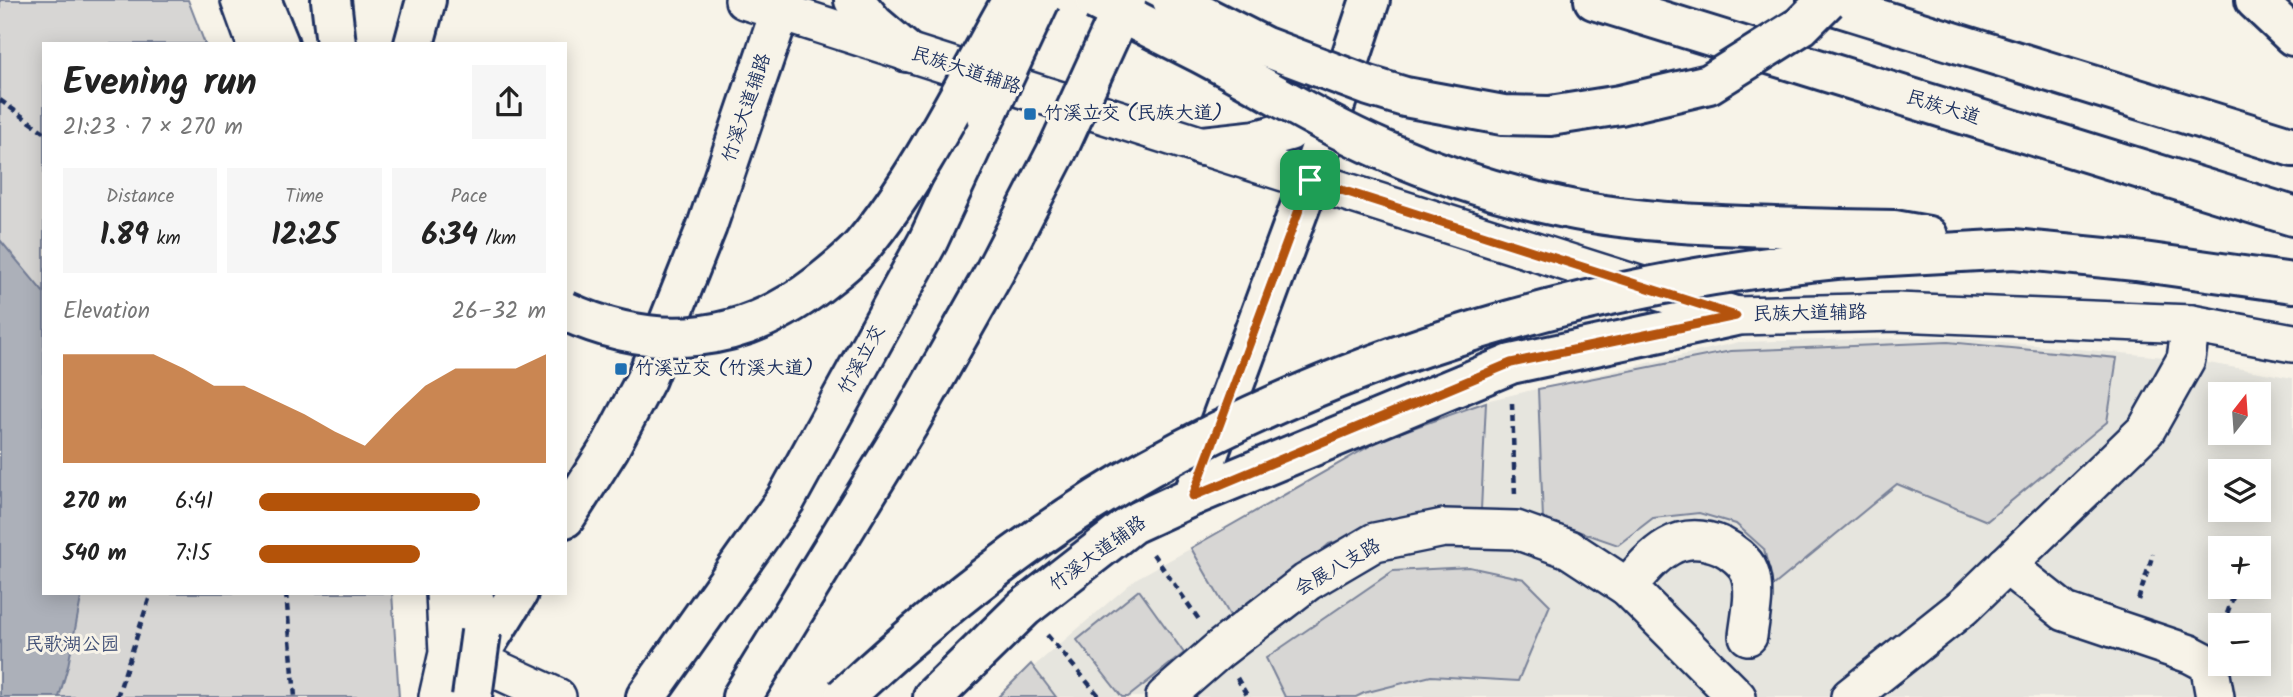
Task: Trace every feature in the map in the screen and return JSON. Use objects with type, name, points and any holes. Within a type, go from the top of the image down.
[{"type":"main road","points":[[261,0],[278,42]]},
{"type":"main road","points":[[331,0],[336,42]]},
{"type":"main road","points":[[415,42],[426,0]]},
{"type":"main road","points":[[854,0],[874,24],[907,52]]},
{"type":"main road","points":[[567,312],[620,332],[655,338],[692,338],[760,320],[798,300],[835,272],[862,246],[889,209],[942,124],[1012,0]]},
{"type":"main road","name":"竹溪立交","points":[[646,697],[786,499],[928,241],[1040,0]]},
{"type":"main road","points":[[1096,0],[1373,145],[1498,191],[1566,208],[1688,222],[1838,244],[2014,249],[2136,261],[2293,282]]},
{"type":"main road","points":[[742,697],[910,422],[994,272],[1058,149],[1126,0]]},
{"type":"main road","points":[[1171,0],[1263,46],[1369,86],[1405,97],[1503,115],[1550,116],[1633,102],[1709,84],[1801,26],[1826,0]]},
{"type":"main road","points":[[1193,496],[1310,180],[1370,0]]},
{"type":"main road","name":"民族大道","points":[[1594,0],[2293,216]]},
{"type":"main road","points":[[1816,0],[2293,147]]},
{"type":"main road","points":[[1837,0],[1914,30]]},
{"type":"main road","points":[[2255,0],[2293,36]]},
{"type":"main road","name":"竹溪大道辅路","points":[[567,516],[609,449],[646,379],[707,226],[783,6]]},
{"type":"main road","points":[[1202,146],[1257,140],[1289,131],[1324,100],[1357,40]]},
{"type":"main road","points":[[844,697],[929,621],[1060,525],[1148,469],[1270,407],[1383,360],[1481,328],[1579,300],[1723,272],[1838,244]]},
{"type":"main road","name":"竹溪大道辅路","points":[[933,697],[1024,608],[1132,524],[1511,363],[1736,316]]},
{"type":"main road","points":[[473,595],[479,646]]},
{"type":"main road","points":[[472,697],[484,595]]},
{"type":"main road","points":[[450,697],[479,646],[517,595]]},
{"type":"street","points":[[240,0],[255,42]]},
{"type":"street","name":"民族大道辅路","points":[[744,0],[783,6],[907,52],[1736,316],[1897,312],[2191,324],[2293,343]]},
{"type":"street","points":[[1850,697],[1963,607],[2146,430],[2186,359],[2191,324]]},
{"type":"street","name":"会展八支路","points":[[1165,697],[1220,649],[1307,582],[1375,542],[1444,528],[1516,530],[1569,549],[1628,587],[1737,697]]},
{"type":"street","points":[[1628,587],[1649,561],[1679,541],[1707,540],[1731,551],[1749,570],[1752,592],[1748,636]]},
{"type":"street","points":[[2006,565],[2065,612],[2190,654],[2208,664],[2215,697]]},
{"type":"street","points":[[438,697],[448,653],[445,595]]},
{"type":"street","points":[[479,646],[557,697]]},
{"type":"path","points":[[0,100],[42,131]]},
{"type":"path","points":[[1511,363],[1516,530]]},
{"type":"path","points":[[1132,524],[1220,649],[1248,697]]},
{"type":"path","points":[[2127,634],[2153,554]]},
{"type":"path","points":[[117,697],[150,595]]},
{"type":"path","points":[[286,595],[295,697]]},
{"type":"path","points":[[1024,608],[1100,697]]},
{"type":"shaded area","points":[[0,240],[42,291],[42,595],[82,595],[59,697],[0,697]]},
{"type":"shaded area","points":[[1948,337],[2186,359],[2293,378],[2293,697],[998,697],[1137,578],[1442,411],[1739,342]]},
{"type":"green space","name":"民歌湖公园","points":[[0,0],[188,0],[204,42],[42,42],[42,595],[392,595],[399,697],[0,697]]},
{"type":"green space","points":[[1948,342],[2117,358],[2107,422],[1987,521],[1897,484],[1773,586],[1764,549],[1736,524],[1699,513],[1653,518],[1618,545],[1543,519],[1538,389],[1731,351]]},
{"type":"green space","points":[[1486,402],[1481,510],[1404,520],[1329,544],[1236,626],[1191,548],[1382,439]]},
{"type":"green space","points":[[1469,567],[1524,579],[1550,605],[1518,681],[1431,676],[1356,697],[1285,697],[1266,658],[1393,571]]},
{"type":"green space","points":[[1139,590],[1184,653],[1128,697],[1122,697],[1077,640]]},
{"type":"green space","points":[[1031,664],[1056,697],[998,697]]},
{"type":"place","name":"竹溪立交 (民族大道)","points":[[1030,114]]},
{"type":"place","name":"竹溪立交 (竹溪大道)","points":[[621,369]]},
{"type":"route","points":[[1310,180],[1480,235],[1736,316],[1511,363],[1193,496],[1310,180]]}]
